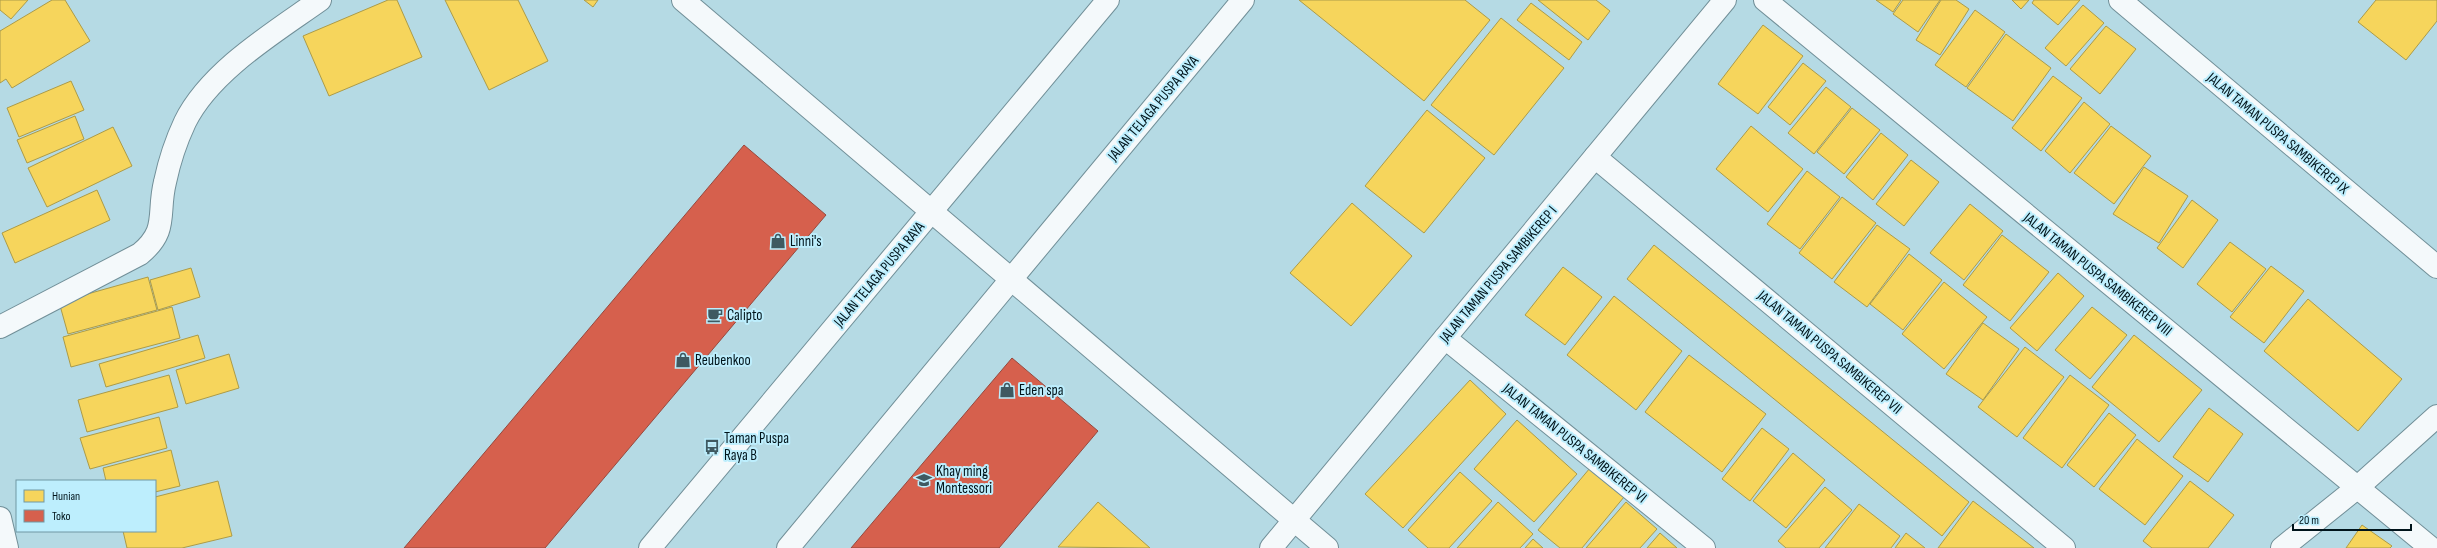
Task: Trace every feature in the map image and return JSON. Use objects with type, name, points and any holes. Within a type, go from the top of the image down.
[{"type":"street","points":[[0,327],[140,254],[153,243],[159,232],[164,183],[185,121],[215,80],[257,44],[320,0]]},
{"type":"street","points":[[684,0],[1326,548]]},
{"type":"street","name":"JALAN TELAGA PUSPA RAYA","points":[[650,548],[1108,0]]},
{"type":"street","name":"JALAN TELAGA PUSPA RAYA","points":[[788,548],[1243,0]]},
{"type":"street","name":"JALAN TAMAN PUSPA SAMBIKEREP I","points":[[1271,548],[1725,0]]},
{"type":"street","name":"JALAN TAMAN PUSPA SAMBIKEREP VIII","points":[[1765,0],[2431,548]]},
{"type":"street","name":"JALAN TAMAN PUSPA SAMBIKEREP IX","points":[[2120,0],[2437,267]]},
{"type":"street","name":"JALAN TAMAN PUSPA SAMBIKEREP VII","points":[[1595,157],[2064,548]]},
{"type":"street","name":"JALAN TAMAN PUSPA SAMBIKEREP VI","points":[[1445,338],[1704,548]]},
{"type":"street","points":[[2282,548],[2358,487],[2437,416]]},
{"type":"street","points":[[0,518],[7,548]]},
{"type":"building: Hunian","points":[[0,0],[28,0],[11,19],[0,10]]},
{"type":"building: Hunian","points":[[52,0],[65,0],[90,41],[12,88],[6,79],[0,83],[0,31]]},
{"type":"building: Hunian","points":[[388,0],[397,0],[422,57],[329,96],[303,36]]},
{"type":"building: Hunian","points":[[445,0],[518,0],[548,61],[489,90]]},
{"type":"building: Hunian","points":[[584,0],[598,0],[593,7]]},
{"type":"building: Hunian","points":[[1299,0],[1465,0],[1490,20],[1424,101]]},
{"type":"building: Hunian","points":[[1538,0],[1596,0],[1610,11],[1588,40]]},
{"type":"building: Hunian","points":[[1876,0],[1901,0],[1893,12]]},
{"type":"building: Hunian","points":[[1903,0],[1940,0],[1918,32],[1893,14]]},
{"type":"building: Hunian","points":[[1941,0],[1956,0],[1969,9],[1940,55],[1916,40]]},
{"type":"building: Hunian","points":[[2012,0],[2029,0],[2021,9]]},
{"type":"building: Hunian","points":[[2034,0],[2080,0],[2058,25],[2032,3]]},
{"type":"building: Hunian","points":[[2376,0],[2437,0],[2437,21],[2406,60],[2358,22]]},
{"type":"building: Hunian","points":[[1531,3],[1582,42],[1569,60],[1517,20]]},
{"type":"building: Hunian","points":[[2083,5],[2104,23],[2066,66],[2045,48]]},
{"type":"building: Hunian","points":[[1975,10],[2005,32],[1966,87],[1935,65]]},
{"type":"building: Hunian","points":[[1501,18],[1564,68],[1494,155],[1431,105]]},
{"type":"building: Hunian","points":[[1763,25],[1803,56],[1758,114],[1718,84]]},
{"type":"building: Hunian","points":[[2106,26],[2136,49],[2100,94],[2070,69]]},
{"type":"building: Hunian","points":[[2006,34],[2051,68],[2013,121],[1967,88]]},
{"type":"building: Hunian","points":[[1803,63],[1826,81],[1790,125],[1768,107]]},
{"type":"building: Hunian","points":[[2053,76],[2082,98],[2041,151],[2012,128]]},
{"type":"building: Hunian","points":[[71,81],[84,110],[19,137],[7,108]]},
{"type":"building: Hunian","points":[[1826,87],[1851,107],[1814,154],[1788,133]]},
{"type":"building: Hunian","points":[[2084,102],[2110,124],[2070,173],[2045,151]]},
{"type":"building: Hunian","points":[[1852,108],[1880,130],[1844,174],[1817,152]]},
{"type":"building: Hunian","points":[[1427,110],[1485,158],[1424,233],[1365,186]]},
{"type":"building: Hunian","points":[[75,116],[84,139],[27,163],[17,140]]},
{"type":"building: Hunian","points":[[1751,126],[1803,169],[1768,212],[1716,169]]},
{"type":"building: Hunian","points":[[2111,126],[2151,156],[2114,204],[2074,173]]},
{"type":"building: Hunian","points":[[113,127],[132,166],[47,207],[28,168]]},
{"type":"building: Hunian","points":[[1881,133],[1908,155],[1873,200],[1846,177]]},
{"type":"building: Hunian","points":[[1911,160],[1939,182],[1904,226],[1876,204]]},
{"type":"building: Hunian","points":[[2144,167],[2188,196],[2159,243],[2113,214]]},
{"type":"building: Hunian","points":[[1807,171],[1840,197],[1800,249],[1767,224]]},
{"type":"building: Hunian","points":[[97,190],[110,220],[15,263],[2,233]]},
{"type":"building: Hunian","points":[[1842,197],[1876,223],[1832,279],[1799,253]]},
{"type":"building: Hunian","points":[[2192,200],[2218,220],[2183,268],[2157,248]]},
{"type":"building: Hunian","points":[[1352,203],[1412,256],[1351,326],[1290,273]]},
{"type":"building: Hunian","points":[[1970,204],[2003,231],[1964,280],[1930,253]]},
{"type":"building: Hunian","points":[[1877,225],[1910,249],[1867,307],[1834,282]]},
{"type":"building: Hunian","points":[[2002,235],[2049,272],[2010,321],[1963,285]]},
{"type":"building: Hunian","points":[[2230,242],[2266,269],[2232,312],[2197,284]]},
{"type":"building: Hunian","points":[[1654,245],[1969,502],[1942,536],[1627,279]]},
{"type":"building: Hunian","points":[[1909,254],[1942,280],[1903,330],[1870,304]]},
{"type":"building: Hunian","points":[[2271,266],[2304,291],[2264,343],[2230,317]]},
{"type":"building: Hunian","points":[[1563,267],[1602,297],[1565,345],[1525,315]]},
{"type":"building: Hunian","points":[[191,268],[200,297],[158,310],[150,280]]},
{"type":"building: Hunian","points":[[2058,273],[2084,296],[2037,351],[2010,328]]},
{"type":"building: Hunian","points":[[148,277],[157,310],[68,334],[59,302]]},
{"type":"building: Hunian","points":[[1944,282],[1987,317],[1944,369],[1902,334]]},
{"type":"building: Hunian","points":[[1614,296],[1682,351],[1636,410],[1567,355]]},
{"type":"building: Hunian","points":[[2308,299],[2402,379],[2358,431],[2264,351]]},
{"type":"building: Hunian","points":[[172,307],[180,338],[71,367],[63,337]]},
{"type":"building: Hunian","points":[[2092,307],[2127,335],[2090,379],[2055,350]]},
{"type":"building: Hunian","points":[[1983,323],[2019,349],[1983,400],[1946,374]]},
{"type":"building: Hunian","points":[[198,335],[205,358],[106,387],[99,364]]},
{"type":"building: Hunian","points":[[2134,335],[2202,390],[2159,442],[2092,387]]},
{"type":"building: Hunian","points":[[2025,347],[2064,377],[2017,437],[1978,407]]},
{"type":"building: Hunian","points":[[229,354],[239,388],[186,404],[176,370]]},
{"type":"building: Hunian","points":[[1689,355],[1766,414],[1722,472],[1645,412]]},
{"type":"building: Hunian","points":[[169,375],[178,407],[87,432],[78,400]]},
{"type":"building: Hunian","points":[[2070,375],[2109,405],[2062,468],[2023,438]]},
{"type":"building: Hunian","points":[[1470,380],[1506,414],[1403,528],[1365,494]]},
{"type":"building: Hunian","points":[[2209,408],[2243,434],[2208,482],[2173,457]]},
{"type":"building: Hunian","points":[[2109,413],[2136,435],[2094,487],[2067,465]]},
{"type":"building: Hunian","points":[[159,417],[167,448],[90,469],[80,438]]},
{"type":"building: Hunian","points":[[1517,420],[1577,474],[1534,522],[1474,469]]},
{"type":"building: Hunian","points":[[1762,428],[1789,449],[1750,501],[1722,479]]},
{"type":"building: Hunian","points":[[2137,439],[2183,476],[2145,525],[2099,489]]},
{"type":"building: Hunian","points":[[171,450],[180,486],[156,492],[156,480],[106,480],[103,468]]},
{"type":"building: Hunian","points":[[1793,453],[1825,480],[1786,528],[1753,501]]},
{"type":"building: Hunian","points":[[1590,468],[1624,497],[1582,548],[1560,548],[1538,530]]},
{"type":"building: Hunian","points":[[1460,472],[1492,501],[1449,548],[1428,548],[1408,530]]},
{"type":"building: Hunian","points":[[218,481],[232,536],[182,548],[127,548],[123,532],[156,532],[156,497]]},
{"type":"building: Hunian","points":[[2190,481],[2234,515],[2208,548],[2152,548],[2143,541]]},
{"type":"building: Hunian","points":[[1825,487],[1852,510],[1819,548],[1786,548],[1778,541]]},
{"type":"building: Hunian","points":[[1973,501],[2034,548],[1938,548]]},
{"type":"building: Hunian","points":[[1098,502],[1150,548],[1058,547]]},
{"type":"building: Hunian","points":[[1498,502],[1533,534],[1520,548],[1457,548]]},
{"type":"building: Hunian","points":[[1626,502],[1657,529],[1640,548],[1586,548]]},
{"type":"building: Hunian","points":[[1859,504],[1900,536],[1891,548],[1825,548]]},
{"type":"building: Hunian","points":[[2362,525],[2392,546],[2390,548],[2346,548]]},
{"type":"building: Hunian","points":[[1660,533],[1677,548],[1647,548]]},
{"type":"building: Hunian","points":[[1906,533],[1925,548],[1895,548]]},
{"type":"building: Hunian","points":[[1533,539],[1543,548],[1525,548]]},
{"type":"building: Toko","points":[[744,145],[826,215],[545,548],[404,548]]},
{"type":"building: Toko","points":[[1012,358],[1098,431],[999,548],[851,548]]},
{"type":"place","name":"Linni's","points":[[778,241]]},
{"type":"place","name":"Calipto","points":[[715,315]]},
{"type":"place","name":"Reubenkoo","points":[[683,360]]},
{"type":"place","name":"Eden spa","points":[[1007,390]]},
{"type":"place","name":"Taman Puspa Raya B","points":[[712,447]]},
{"type":"place","name":"Khay ming Montessori","points":[[924,480]]}]
